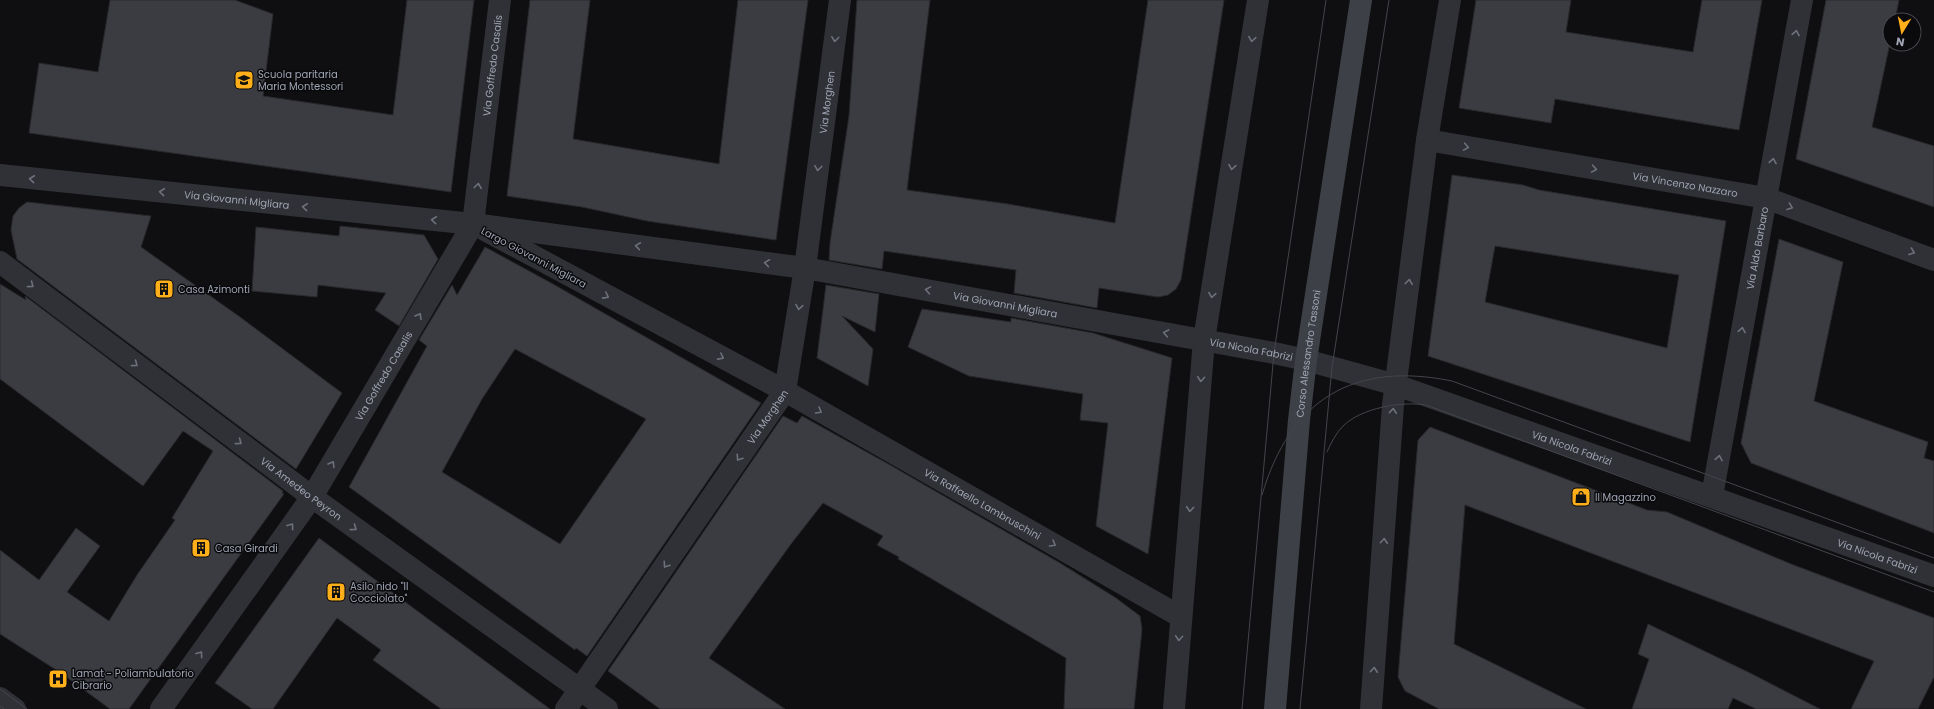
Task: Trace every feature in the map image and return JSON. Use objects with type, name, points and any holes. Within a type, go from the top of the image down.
[{"type":"main road","name":"Corso Alessandro Tassoni","points":[[1275,709],[1299,420],[1306,360],[1361,0]]},
{"type":"street","name":"Via Goffredo Casalis","points":[[161,709],[312,497],[473,224],[500,0]]},
{"type":"street","name":"Via Morghen","points":[[566,709],[785,391],[805,268],[840,0]]},
{"type":"street","points":[[1174,709],[1204,340],[1258,0]]},
{"type":"street","points":[[1371,709],[1396,385],[1428,140],[1450,0]]},
{"type":"street","name":"Via Aldo Barbaro","points":[[1712,496],[1802,0]]},
{"type":"street","name":"Via Vincenzo Nazzaro","points":[[1428,140],[1766,198],[1934,260]]},
{"type":"street","name":"Via Giovanni Migliara","points":[[0,175],[473,224]]},
{"type":"street","name":"Largo Giovanni Migliara","points":[[473,224],[805,268]]},
{"type":"street","name":"Largo Giovanni Migliara","points":[[473,224],[785,391]]},
{"type":"street","name":"Via Amedeo Peyron","points":[[0,262],[312,497],[607,709]]},
{"type":"street","name":"Via Giovanni Migliara","points":[[805,268],[1204,340]]},
{"type":"street","name":"Via Nicola Fabrizi","points":[[1204,340],[1306,360],[1396,385],[1934,576]]},
{"type":"street","name":"Via Raffaello Lambruschini","points":[[785,391],[1181,617]]},
{"type":"street","points":[[0,698],[15,709]]},
{"type":"building","points":[[110,0],[235,0],[273,14],[263,96],[393,115],[407,0],[474,0],[451,192],[29,133],[39,63],[98,72]]},
{"type":"building","points":[[530,0],[590,0],[573,139],[719,164],[738,0],[808,0],[776,240],[647,221],[582,207],[507,196]]},
{"type":"building","points":[[857,0],[930,0],[907,190],[1008,204],[1115,223],[1148,0],[1224,0],[1181,280],[1176,289],[1168,295],[1158,297],[1099,288],[1097,308],[1014,293],[1016,270],[884,251],[882,269],[829,260],[830,243],[849,116]]},
{"type":"building","points":[[1476,0],[1571,0],[1566,32],[1693,52],[1702,0],[1762,0],[1739,130],[1555,99],[1551,123],[1459,108]]},
{"type":"building","points":[[1826,0],[1899,0],[1897,12],[1882,12],[1882,52],[1888,52],[1872,127],[1934,146],[1934,207],[1796,159]]},
{"type":"building","points":[[1452,175],[1523,185],[1539,190],[1726,221],[1690,442],[1428,356]],"holes":[[[1495,246],[1679,275],[1667,348],[1485,302]]]},
{"type":"building","points":[[27,202],[151,216],[141,247],[240,317],[342,393],[296,469],[17,259],[11,230],[13,216],[19,208]]},
{"type":"building","points":[[340,226],[424,235],[438,259],[399,326],[375,310],[386,293],[318,285],[317,297],[252,291],[256,227],[339,236]]},
{"type":"building","points":[[1779,239],[1843,262],[1814,401],[1928,442],[1924,458],[1934,461],[1934,533],[1751,463],[1741,443]]},
{"type":"building","points":[[485,247],[553,284],[761,403],[587,656],[576,648],[575,650],[349,487],[427,346],[419,340],[452,285],[457,295]],"holes":[[[515,349],[646,419],[560,544],[442,472],[482,399]]]},
{"type":"building","points":[[0,284],[26,300],[25,296],[283,491],[282,493],[284,494],[129,709],[110,709],[61,673],[0,634],[0,550],[39,580],[76,528],[100,546],[67,592],[109,621],[137,575],[175,520],[172,518],[213,451],[183,431],[143,486],[0,379]]},
{"type":"building","points":[[826,285],[879,294],[875,332],[842,316],[873,349],[868,386],[817,358]]},
{"type":"building","points":[[922,309],[1011,322],[1011,318],[1093,333],[1172,358],[1148,554],[1096,526],[1108,423],[1080,420],[1083,394],[969,376],[908,347]]},
{"type":"building","points":[[783,416],[797,423],[802,416],[890,465],[1060,563],[1116,598],[1140,616],[1142,629],[1134,709],[1064,709],[1066,658],[898,559],[899,557],[877,545],[883,536],[823,503],[791,544],[709,658],[785,709],[660,709],[608,671]]},
{"type":"building","points":[[1430,427],[1647,510],[1667,512],[1791,564],[1934,618],[1934,677],[1918,709],[1851,709],[1874,661],[1465,505],[1454,644],[1586,709],[1439,709],[1405,691],[1398,677],[1418,440]]},
{"type":"building","points":[[319,538],[550,709],[441,709],[373,660],[381,650],[337,618],[273,709],[252,709],[215,683]]},
{"type":"building","points":[[1648,624],[1748,672],[1820,709],[1756,709],[1733,698],[1728,709],[1632,709],[1649,659],[1638,654]]},
{"type":"tram line","points":[[1242,709],[1274,353],[1326,0]]},
{"type":"tram line","points":[[1300,709],[1332,367],[1389,0]]},
{"type":"tram line","points":[[1262,495],[1274,462],[1290,434],[1309,411],[1331,394],[1356,383],[1385,377],[1417,376],[1452,381],[1934,558]]},
{"type":"tram line","points":[[1327,452],[1340,429],[1360,415],[1371,410],[1394,405],[1426,405],[1934,592]]},
{"type":"tram line","points":[[0,689],[27,709]]},
{"type":"tram line","points":[[0,706],[4,709]]},
{"type":"place","name":"Scuola paritaria Maria Montessori","points":[[244,80]]},
{"type":"place","name":"Casa Azimonti","points":[[164,289]]},
{"type":"place","name":"Il Magazzino","points":[[1581,497]]},
{"type":"place","name":"Casa Girardi","points":[[201,548]]},
{"type":"place","name":"Asilo nido \"Il Cocciolato\"","points":[[336,592]]},
{"type":"place","name":"Lamat - Poliambulatorio Cibrario","points":[[58,679]]}]
